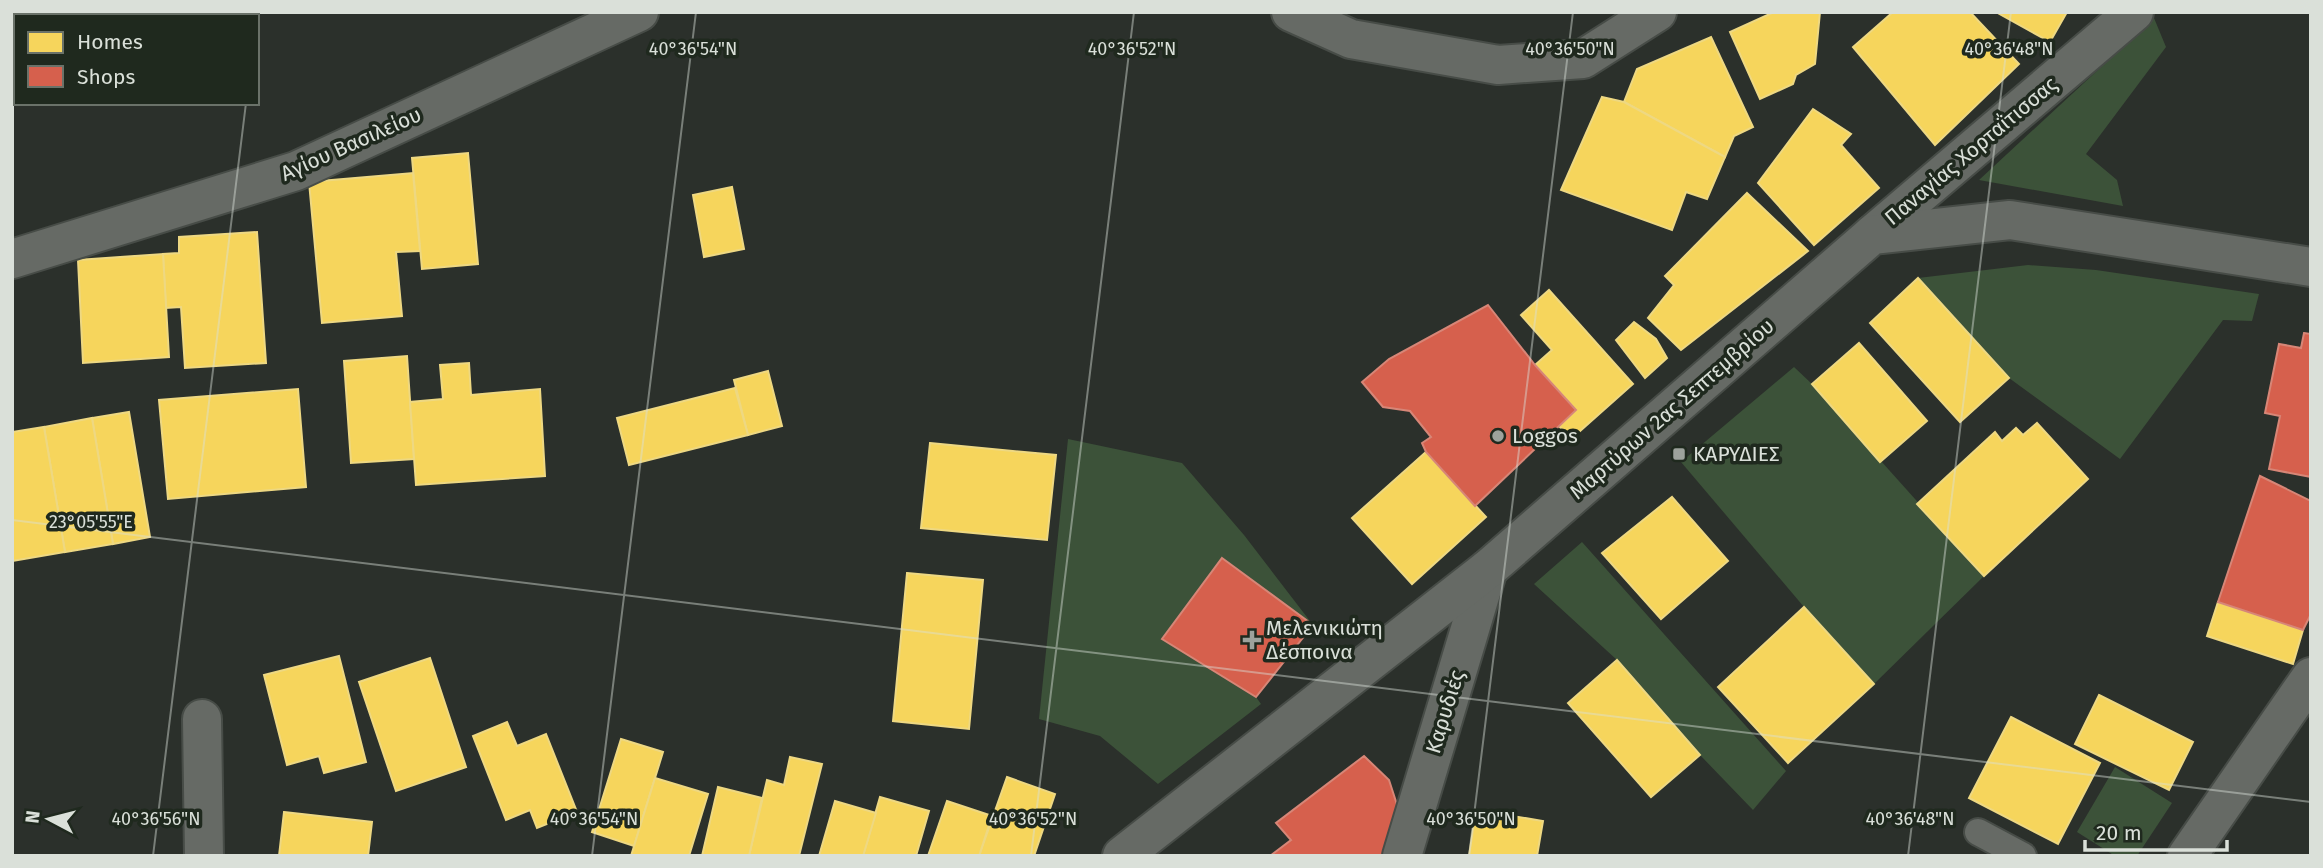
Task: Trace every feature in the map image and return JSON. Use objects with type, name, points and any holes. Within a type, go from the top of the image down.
[{"type":"street","name":"Αγίου Βασιλείου","points":[[12,259],[296,172],[592,22],[639,12]]},
{"type":"street","points":[[1291,12],[1350,39],[1498,65],[1583,59],[1657,12]]},
{"type":"street","name":"Παναγίας Χορταΐτισσας","points":[[1872,235],[2134,12]]},
{"type":"street","points":[[1872,235],[2010,219],[2311,267]]},
{"type":"street","name":"Μαρτύρων 2ας Σεπτεμβρίου","points":[[1122,856],[1488,569],[1872,235]]},
{"type":"street","name":"Καρυδιές","points":[[1402,856],[1488,569]]},
{"type":"street","points":[[2187,856],[2311,677]]},
{"type":"street","points":[[202,719],[204,856]]},
{"type":"lane","points":[[1978,832],[2023,856]]},
{"type":"green space","points":[[2154,18],[2166,47],[2086,154],[2117,180],[2123,206],[1979,180]]},
{"type":"green space","points":[[2028,265],[2096,270],[2259,294],[2252,321],[2223,320],[2120,459],[2009,378],[1918,278]]},
{"type":"green space","points":[[1794,367],[1984,576],[1874,684],[1804,607],[1681,462]]},
{"type":"green space","points":[[1068,439],[1182,463],[1244,535],[1313,625],[1223,559],[1256,697],[1261,704],[1158,784],[1100,736],[1039,719]]},
{"type":"green space","points":[[1582,542],[1786,771],[1753,810],[1700,755],[1617,660],[1534,584]]},
{"type":"green space","points":[[2115,767],[2172,803],[2137,856],[2115,856],[2077,832]]},
{"type":"building: Homes","points":[[1774,12],[1820,12],[1815,64],[1796,75],[1793,84],[1760,99],[1730,32]]},
{"type":"building: Homes","points":[[1893,12],[1970,12],[2019,64],[1935,145],[1853,47]]},
{"type":"building: Homes","points":[[1996,12],[2067,12],[2050,42]]},
{"type":"building: Homes","points":[[1711,37],[1753,127],[1734,136],[1725,157],[1624,102],[1637,69]]},
{"type":"building: Homes","points":[[1602,97],[1624,102],[1725,157],[1707,199],[1686,192],[1672,230],[1561,190]]},
{"type":"building: Homes","points":[[1813,109],[1851,134],[1841,145],[1879,188],[1814,245],[1758,183]]},
{"type":"building: Homes","points":[[468,153],[478,264],[422,269],[412,158]]},
{"type":"building: Homes","points":[[413,173],[420,251],[396,252],[402,316],[322,323],[309,182]]},
{"type":"building: Homes","points":[[732,187],[744,249],[704,257],[693,195]]},
{"type":"building: Homes","points":[[1747,193],[1808,251],[1681,350],[1648,318],[1674,285],[1665,276]]},
{"type":"building: Homes","points":[[257,232],[266,363],[185,368],[181,307],[166,308],[163,254],[179,253],[179,237]]},
{"type":"building: Homes","points":[[163,254],[169,357],[83,363],[78,260]]},
{"type":"building: Homes","points":[[1918,278],[2009,378],[1960,422],[1870,323]]},
{"type":"building: Homes","points":[[1549,290],[1633,384],[1571,439],[1559,426],[1576,410],[1535,365],[1552,350],[1521,315]]},
{"type":"building: Homes","points":[[1634,322],[1656,339],[1667,358],[1645,378],[1616,340]]},
{"type":"building: Homes","points":[[1859,343],[1927,421],[1880,462],[1812,384]]},
{"type":"building: Homes","points":[[407,356],[414,459],[351,463],[344,361]]},
{"type":"building: Homes","points":[[469,363],[471,395],[540,389],[545,476],[416,485],[410,402],[443,399],[440,365]]},
{"type":"building: Homes","points":[[768,371],[782,426],[748,435],[734,380]]},
{"type":"building: Homes","points":[[735,388],[748,435],[629,465],[617,418]]},
{"type":"building: Homes","points":[[298,389],[306,487],[168,499],[159,400]]},
{"type":"building: Homes","points":[[129,412],[150,537],[113,544],[92,418]]},
{"type":"building: Homes","points":[[92,418],[113,544],[65,552],[44,427]]},
{"type":"building: Homes","points":[[2037,423],[2088,479],[1984,576],[1917,504],[1995,432],[2002,441],[2016,428],[2023,435]]},
{"type":"building: Homes","points":[[44,427],[65,552],[12,561],[12,432]]},
{"type":"building: Homes","points":[[930,443],[1056,455],[1047,540],[921,528]]},
{"type":"building: Homes","points":[[1426,452],[1486,517],[1412,584],[1352,518]]},
{"type":"building: Homes","points":[[1672,497],[1728,561],[1661,619],[1602,553]]},
{"type":"building: Homes","points":[[907,573],[983,580],[969,729],[893,721]]},
{"type":"building: Homes","points":[[2218,602],[2303,630],[2293,664],[2207,636]]},
{"type":"building: Homes","points":[[1804,607],[1874,684],[1788,763],[1718,687]]},
{"type":"building: Homes","points":[[339,656],[366,762],[324,773],[319,756],[287,765],[264,675]]},
{"type":"building: Homes","points":[[430,658],[466,767],[396,791],[359,682]]},
{"type":"building: Homes","points":[[1617,660],[1700,755],[1651,797],[1568,703]]},
{"type":"building: Homes","points":[[2099,695],[2193,742],[2169,790],[2075,744]]},
{"type":"building: Homes","points":[[2011,717],[2100,763],[2058,844],[1969,798]]},
{"type":"building: Homes","points":[[507,722],[517,746],[546,734],[577,812],[537,828],[530,810],[506,820],[473,736]]},
{"type":"building: Homes","points":[[621,739],[663,752],[634,846],[592,832]]},
{"type":"building: Homes","points":[[790,757],[822,764],[799,856],[749,856],[767,780],[784,785]]},
{"type":"building: Homes","points":[[1007,777],[1055,794],[1034,856],[979,856]]},
{"type":"building: Homes","points":[[655,778],[708,794],[689,856],[631,856]]},
{"type":"building: Homes","points":[[718,787],[762,798],[749,856],[702,856]]},
{"type":"building: Homes","points":[[880,797],[929,811],[916,856],[863,856]]},
{"type":"building: Homes","points":[[835,801],[876,813],[863,856],[819,856]]},
{"type":"building: Homes","points":[[947,801],[992,816],[979,856],[928,856]]},
{"type":"building: Homes","points":[[1476,810],[1543,821],[1537,856],[1469,856]]},
{"type":"building: Homes","points":[[284,812],[372,822],[368,856],[279,856]]},
{"type":"building: Shops","points":[[1488,305],[1535,365],[1576,410],[1475,506],[1426,452],[1422,443],[1431,437],[1410,411],[1383,407],[1362,382],[1389,359]]},
{"type":"building: Shops","points":[[2304,333],[2311,334],[2311,477],[2269,469],[2280,416],[2265,413],[2279,344],[2301,348]]},
{"type":"building: Shops","points":[[2260,476],[2311,501],[2311,614],[2303,630],[2218,602]]},
{"type":"building: Shops","points":[[1222,558],[1313,625],[1256,697],[1162,639]]},
{"type":"building: Shops","points":[[1364,756],[1389,780],[1400,814],[1391,856],[1270,856],[1291,840],[1276,823]]},
{"type":"place","name":"Loggos","points":[[1498,436]]},
{"type":"place","name":"ΚΑΡΥΔΙΕΣ","points":[[1679,454]]},
{"type":"place","name":"Μελενικιώτη Δέσποινα","points":[[1252,640]]}]
